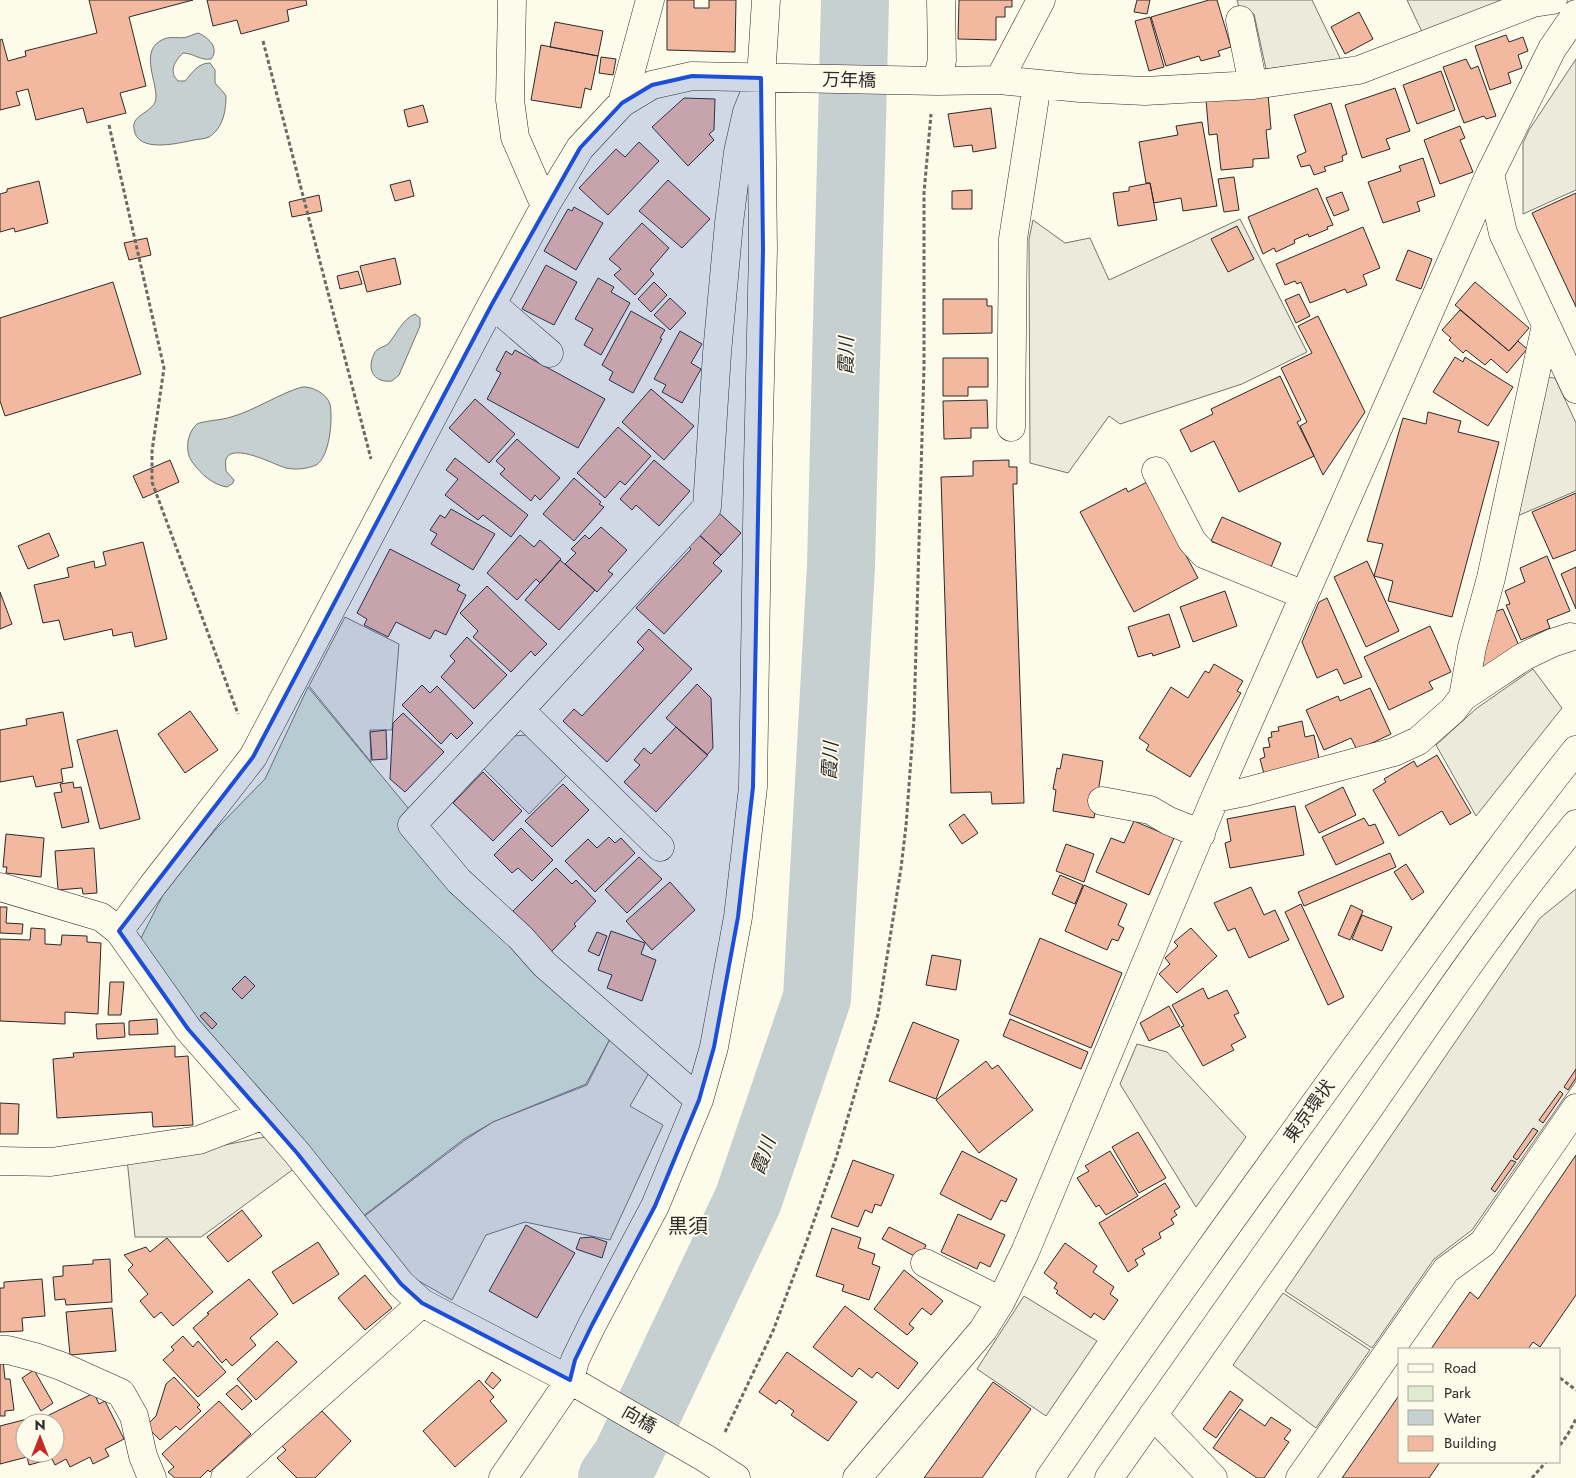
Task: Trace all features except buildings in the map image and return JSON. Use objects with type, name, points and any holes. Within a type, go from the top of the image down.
[{"type":"main road","points":[[512,0],[510,100],[515,137],[545,206]]},
{"type":"main road","points":[[0,887],[101,918],[119,931],[253,757],[383,508],[545,206],[580,148],[622,103],[650,0]]},
{"type":"main road","points":[[504,1478],[577,1383],[574,1360],[655,1206],[699,1100],[714,1048],[738,917],[752,787],[763,249],[761,78],[766,0]]},
{"type":"main road","points":[[937,81],[942,60],[942,0]]},
{"type":"main road","points":[[999,80],[1042,0]]},
{"type":"main road","name":"万年橋","points":[[622,103],[652,84],[692,76],[937,81],[999,80],[1145,92],[1253,84],[1359,70],[1534,4],[1553,0]]},
{"type":"main road","points":[[857,1478],[983,1330],[1001,1301],[1025,1252],[1215,798],[1490,174],[1552,49],[1576,14]]},
{"type":"main road","points":[[1240,20],[1253,84]]},
{"type":"main road","points":[[699,1100],[545,965],[521,938],[460,881],[412,824],[520,710],[706,507],[718,343],[729,223],[738,152],[747,112],[761,78]]},
{"type":"main road","points":[[1011,427],[1013,239],[1037,84]]},
{"type":"main road","points":[[1490,174],[1503,233],[1576,389]]},
{"type":"main road","points":[[492,304],[550,353]]},
{"type":"main road","points":[[1463,697],[1472,647],[1493,568],[1546,325]]},
{"type":"main road","points":[[1156,472],[1192,541],[1204,554],[1304,595]]},
{"type":"main road","points":[[1215,798],[1394,752],[1418,741],[1453,710],[1463,697],[1523,657],[1552,643],[1570,637]]},
{"type":"main road","points":[[520,710],[660,847]]},
{"type":"main road","name":"東京環状","points":[[1050,1478],[1108,1392],[1232,1217],[1516,826],[1576,750]]},
{"type":"main road","points":[[1102,801],[1150,810],[1169,821],[1200,834]]},
{"type":"main road","points":[[1109,1478],[1218,1325],[1468,965],[1546,860],[1576,824]]},
{"type":"main road","name":"向橋","points":[[119,931],[188,1029],[297,1153],[401,1284],[422,1303],[577,1383],[695,1452],[735,1478]]},
{"type":"main road","points":[[1300,1478],[1446,1270],[1483,1244],[1576,1108]]},
{"type":"main road","points":[[0,1161],[51,1162],[199,1140],[264,1115]]},
{"type":"main road","points":[[925,1263],[1001,1301]]},
{"type":"main road","points":[[225,1478],[422,1303]]},
{"type":"main road","points":[[0,1350],[8,1350],[35,1357],[61,1366],[121,1393],[134,1416],[143,1456],[152,1478]]},
{"type":"main road","points":[[1153,1415],[1213,1478]]},
{"type":"path","points":[[263,41],[383,508]]},
{"type":"path","points":[[722,1437],[773,1331],[805,1246],[836,1158],[878,1014],[906,826],[913,728],[919,583],[924,367],[924,193],[932,102],[937,81]]},
{"type":"path","points":[[109,125],[164,368],[152,451],[152,482],[253,757]]},
{"type":"path","points":[[1561,1379],[1576,1390]]},
{"type":"path","points":[[1561,1444],[1576,1420]]},
{"type":"path","points":[[1532,1478],[1545,1463]]},
{"type":"highlighted area","points":[[692,76],[761,78],[763,249],[753,787],[738,917],[714,1047],[699,1100],[655,1206],[592,1325],[575,1360],[570,1380],[422,1303],[401,1284],[297,1153],[188,1029],[119,931],[253,757],[492,304],[580,148],[622,103],[652,85]]},
{"type":"green space","points":[[308,687],[409,809],[398,824],[456,895],[610,1039],[586,1084],[493,1122],[464,1139],[362,1217],[306,1144],[193,1013],[139,942],[166,889],[217,828],[265,779]]},
{"type":"shaded area","points":[[1237,0],[1312,0],[1341,60],[1266,69],[1254,14],[1241,15]]},
{"type":"shaded area","points":[[1407,0],[1511,0],[1423,34]]},
{"type":"shaded area","points":[[1576,59],[1576,190],[1523,214],[1523,143],[1529,130]]},
{"type":"shaded area","points":[[1240,219],[1307,352],[1242,384],[1120,424],[1109,416],[1068,473],[1030,463],[1029,239],[1033,220],[1065,243],[1090,238],[1109,280]]},
{"type":"shaded area","points":[[1543,377],[1555,378],[1576,423],[1576,491],[1515,517]]},
{"type":"shaded area","points":[[345,617],[399,644],[392,730],[370,730],[371,762],[309,686]]},
{"type":"shaded area","points":[[1533,669],[1562,708],[1476,816],[1436,745],[1477,708]]},
{"type":"shaded area","points":[[527,735],[567,775],[529,814],[483,768],[513,736]]},
{"type":"shaded area","points":[[1576,889],[1576,1081],[1472,1230],[1434,1259],[1372,1348],[1285,1291],[1540,918]]},
{"type":"shaded area","points":[[610,1039],[649,1073],[630,1106],[663,1125],[610,1240],[525,1222],[486,1235],[452,1300],[410,1276],[362,1218],[465,1140],[493,1122],[587,1085]]},
{"type":"shaded area","points":[[1137,1044],[1167,1052],[1246,1137],[1196,1207],[1120,1084]]},
{"type":"shaded area","points":[[270,1136],[295,1168],[201,1237],[135,1237],[127,1159],[199,1150]]},
{"type":"shaded area","points":[[1283,1293],[1370,1350],[1316,1428],[1233,1365]]},
{"type":"shaded area","points":[[1024,1296],[1097,1341],[1046,1416],[977,1369]]},
{"type":"water","points":[[198,33],[212,43],[214,51],[211,59],[183,53],[175,63],[173,74],[178,81],[185,81],[199,66],[210,63],[215,70],[215,83],[226,96],[221,124],[214,133],[206,138],[160,145],[143,142],[137,137],[134,124],[155,102],[156,97],[150,57],[152,50],[156,44],[164,39],[184,38]]},
{"type":"water","points":[[415,314],[420,318],[420,326],[399,375],[392,381],[377,378],[371,366],[375,352],[389,343],[404,323]]},
{"type":"water","points":[[302,387],[319,391],[330,404],[331,427],[327,446],[321,461],[316,465],[290,469],[254,456],[237,453],[230,454],[226,459],[226,471],[234,480],[227,487],[217,484],[208,478],[190,459],[188,454],[189,437],[197,424],[240,414]]},
{"type":"waterway","name":"霞川","points":[[612,1478],[626,1458],[748,1200],[817,998],[841,566],[855,0]]},
{"type":"district","name":"黒須","points":[[688,1226]]}]
